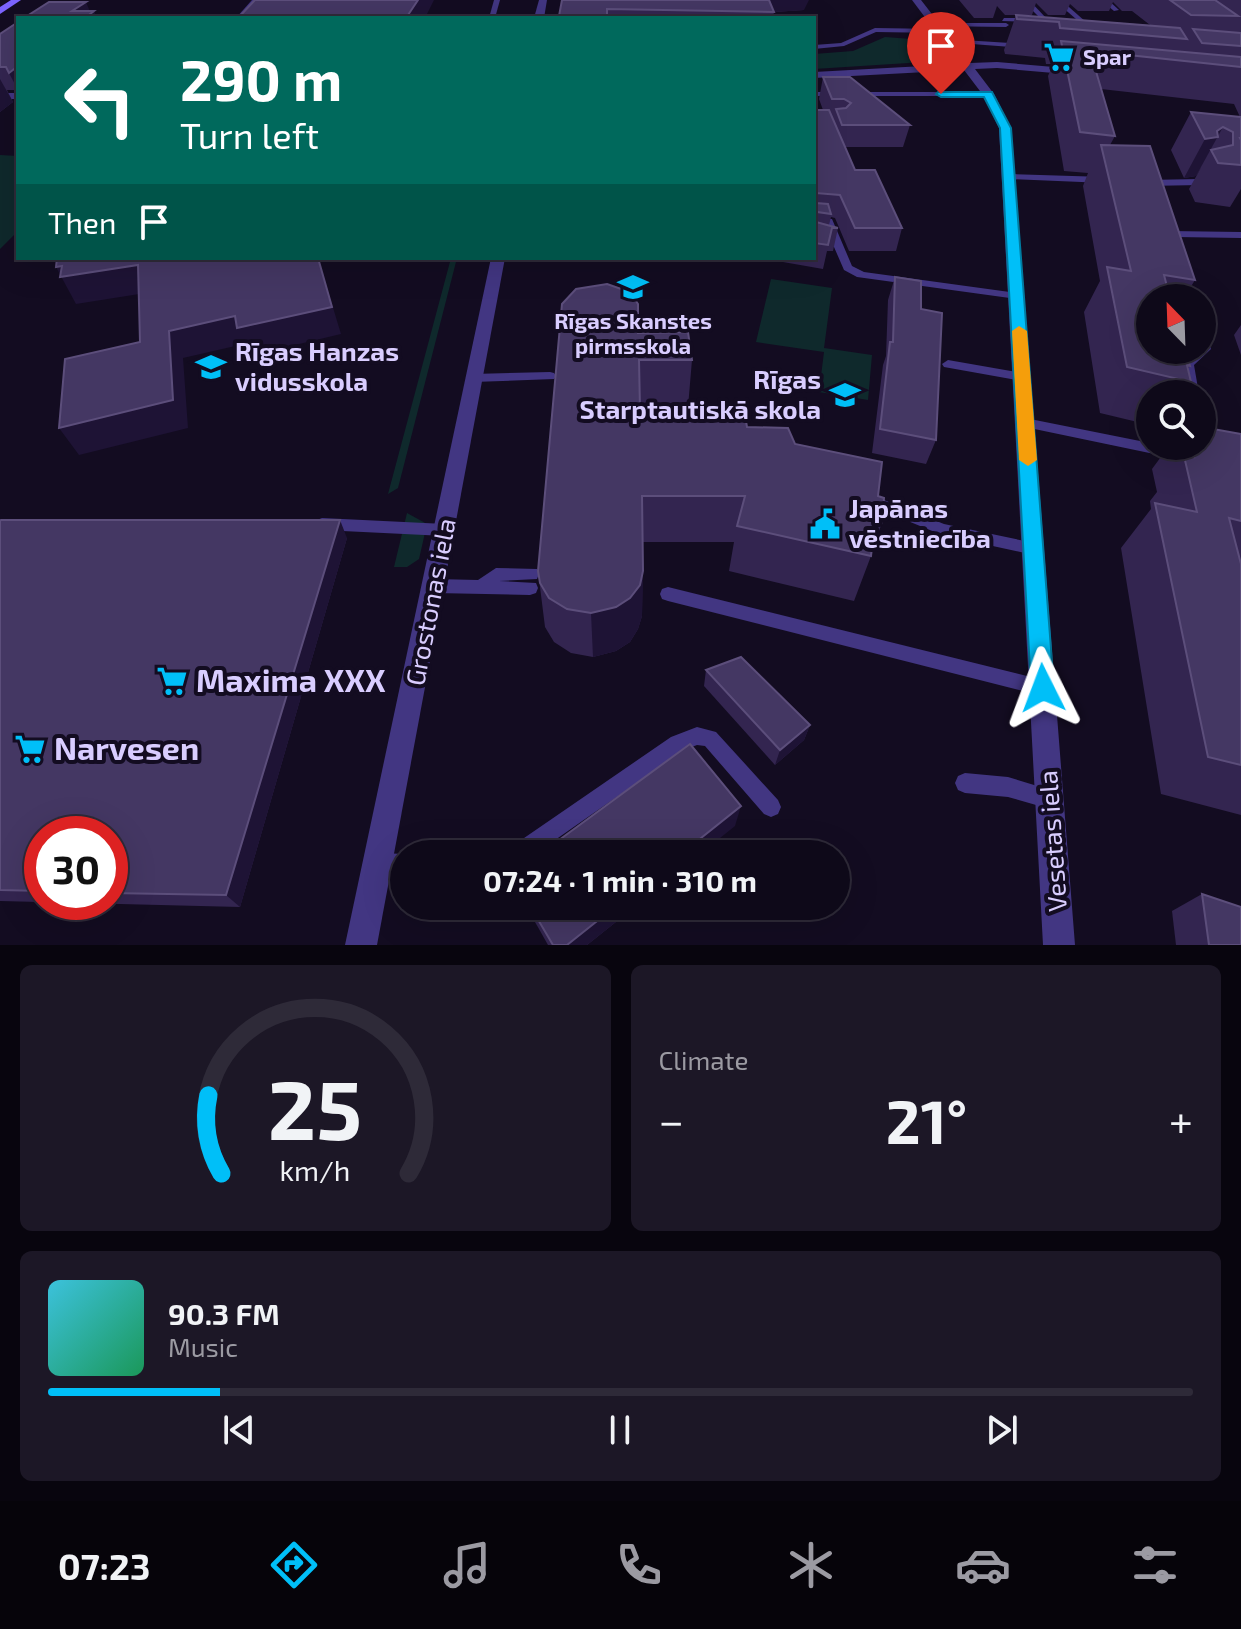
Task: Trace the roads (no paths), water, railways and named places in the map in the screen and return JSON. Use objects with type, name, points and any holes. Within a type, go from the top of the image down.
[{"type":"main road","points":[[0,11],[17,0]]},
{"type":"street","name":"Vesetas iela","points":[[916,0],[988,94],[1004,121],[1059,945]]},
{"type":"street","points":[[816,75],[1023,66],[1086,73]]},
{"type":"street","name":"Grostonas iela","points":[[396,840],[435,586],[498,260]]},
{"type":"street","name":"Grostonas iela","points":[[361,945],[390,869]]},
{"type":"lane","points":[[241,16],[255,0]]},
{"type":"lane","points":[[1025,0],[1045,20]]},
{"type":"lane","points":[[1057,0],[1099,37]]},
{"type":"lane","points":[[1104,0],[1116,10]]},
{"type":"lane","points":[[994,10],[1025,46]]},
{"type":"lane","points":[[940,32],[1005,22],[1057,20]]},
{"type":"lane","points":[[1068,20],[1080,20]]},
{"type":"lane","points":[[816,47],[842,45],[875,30],[940,32],[1041,47]]},
{"type":"lane","points":[[816,94],[988,94]]},
{"type":"lane","points":[[1139,183],[1201,182],[1206,178],[1203,171]]},
{"type":"lane","points":[[1010,177],[1117,181]]},
{"type":"lane","points":[[816,221],[829,221],[848,268],[861,275],[1017,296]]},
{"type":"lane","points":[[1174,247],[1170,234],[1241,235]]},
{"type":"lane","points":[[816,241],[838,245]]},
{"type":"lane","points":[[948,364],[1022,377]]},
{"type":"lane","points":[[473,378],[513,378],[521,384],[550,380]]},
{"type":"lane","points":[[1025,423],[1136,445]]},
{"type":"lane","points":[[849,493],[942,529],[1034,549]]},
{"type":"lane","points":[[313,524],[445,530]]},
{"type":"lane","points":[[435,586],[482,586],[530,581]]},
{"type":"lane","points":[[668,594],[1043,688]]},
{"type":"lane","points":[[538,840],[678,743],[697,736],[710,738],[771,807]]},
{"type":"lane","points":[[965,783],[1008,787],[1050,799]]},
{"type":"place","name":"Spar","points":[[1059,57]]},
{"type":"place","name":"Rīgas Skanstes pirmsskola","points":[[633,287]]},
{"type":"place","name":"Rīgas Hanzas vidusskola","points":[[211,367]]},
{"type":"place","name":"Rīgas Starptautiskā skola","points":[[845,395]]},
{"type":"place","name":"Japānas vēstniecība","points":[[825,524]]},
{"type":"place","name":"Maxima XXX","points":[[172,681]]},
{"type":"place","name":"Narvesen","points":[[30,749]]}]
